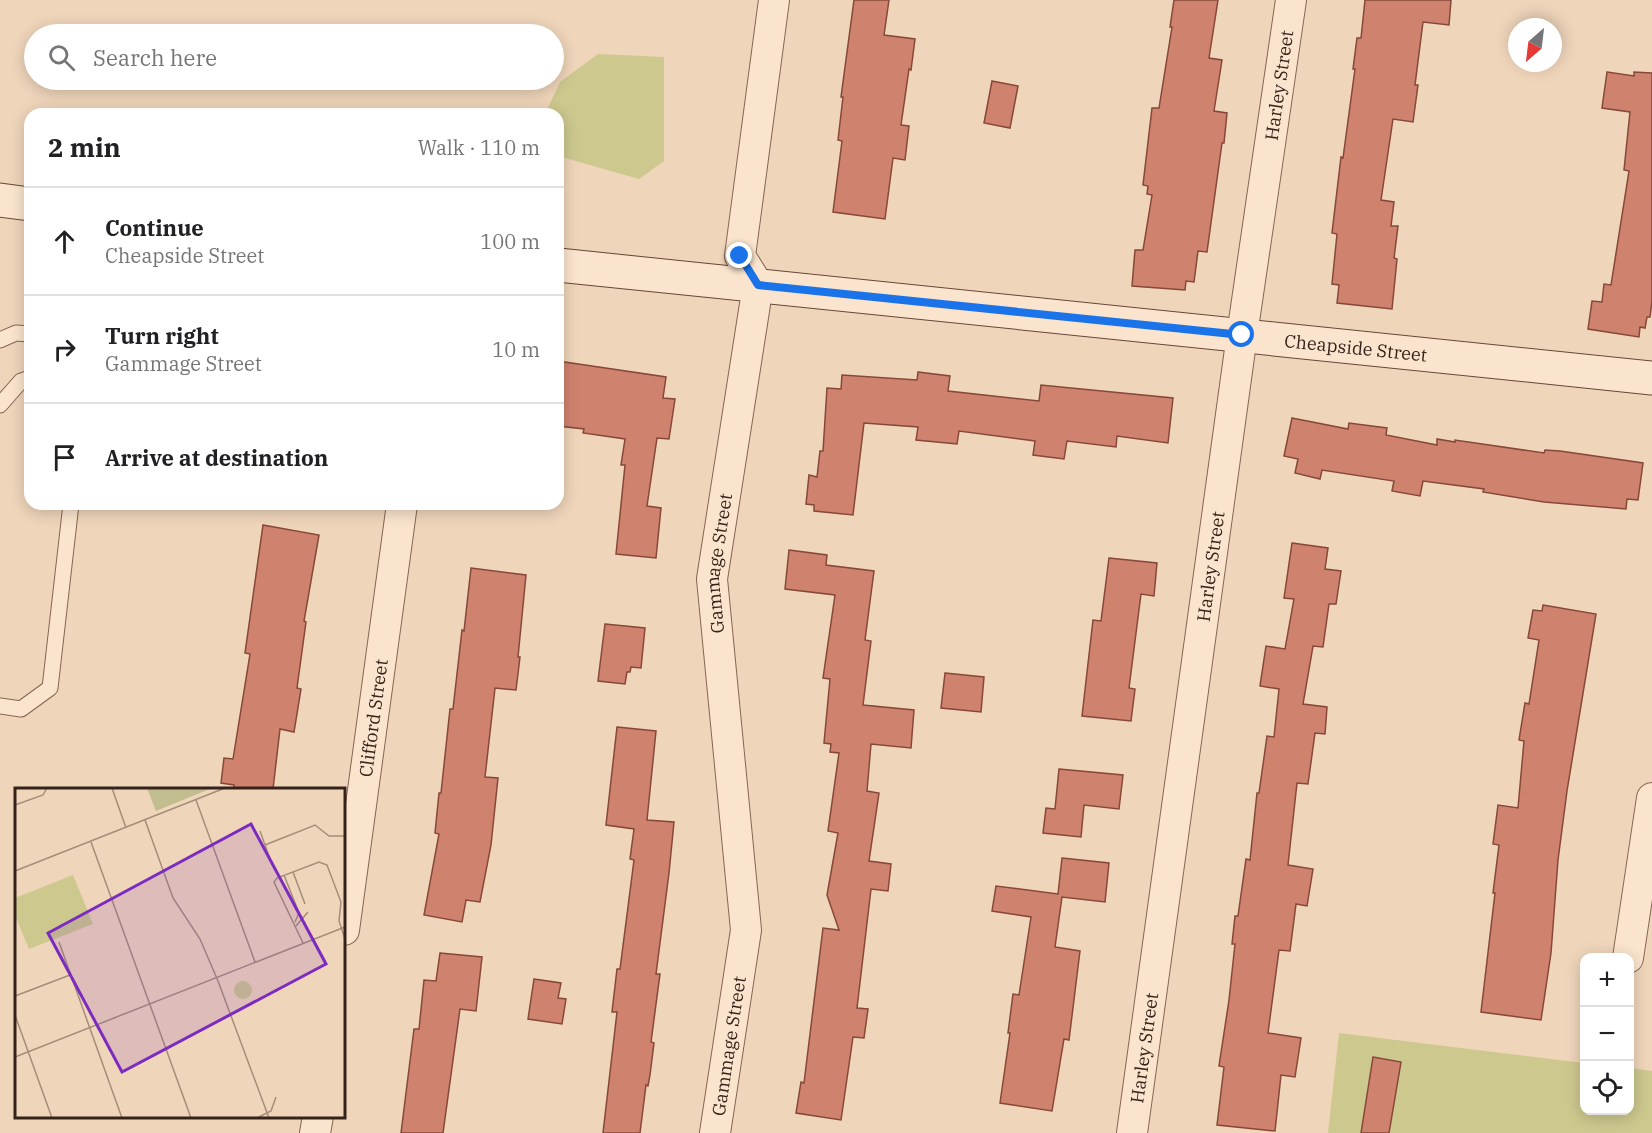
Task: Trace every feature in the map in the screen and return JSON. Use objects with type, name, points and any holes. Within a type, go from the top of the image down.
[{"type":"street","points":[[758,285],[740,256],[774,0]]},
{"type":"street","name":"Harley Street","points":[[1132,1133],[1242,335],[1291,0]]},
{"type":"street","points":[[0,200],[24,203]]},
{"type":"street","name":"Cheapside Street","points":[[564,265],[1652,378]]},
{"type":"street","name":"Gammage Street","points":[[715,1133],[746,930],[712,579],[758,285]]},
{"type":"street","name":"Clifford Street","points":[[345,923],[401,510]]},
{"type":"street","points":[[1629,953],[1652,798]]},
{"type":"street","points":[[315,1133],[318,1118]]},
{"type":"lane","points":[[0,340],[16,333],[24,334]]},
{"type":"lane","points":[[0,405],[24,380]]},
{"type":"lane","points":[[0,706],[21,709],[50,688],[70,510]]},
{"type":"shaded area","points":[[598,54],[664,57],[664,161],[639,179],[564,158],[564,108],[548,108],[556,90],[564,90],[564,79]]},
{"type":"shaded area","points":[[1339,1033],[1580,1063],[1580,1115],[1634,1115],[1634,1069],[1652,1071],[1652,1133],[1328,1133]]},
{"type":"building","points":[[854,0],[889,0],[884,35],[915,39],[901,125],[909,126],[905,160],[893,158],[885,219],[833,212],[842,141],[838,140],[843,97],[841,97]]},
{"type":"building","points":[[1174,0],[1218,0],[1209,58],[1222,60],[1214,111],[1227,113],[1207,252],[1198,251],[1194,282],[1186,281],[1185,290],[1132,286],[1135,250],[1143,250],[1152,195],[1147,194],[1148,186],[1143,185],[1152,108],[1159,108]]},
{"type":"building","points":[[1365,0],[1451,0],[1449,25],[1423,22],[1413,122],[1393,119],[1381,200],[1394,202],[1391,226],[1398,226],[1392,309],[1337,303],[1339,285],[1332,284],[1337,234],[1332,233],[1355,69],[1353,69],[1357,38],[1361,38]]},
{"type":"building","points":[[1607,72],[1634,76],[1634,72],[1652,73],[1652,301],[1650,317],[1647,317],[1645,328],[1640,327],[1639,337],[1588,329],[1592,301],[1602,302],[1604,284],[1611,285],[1629,171],[1624,170],[1630,112],[1602,108]]},
{"type":"building","points":[[992,81],[1018,86],[1010,128],[984,123]]},
{"type":"building","points":[[564,362],[666,377],[663,398],[675,399],[669,439],[657,438],[647,506],[661,508],[656,558],[616,554],[625,465],[621,465],[625,439],[583,433],[584,429],[564,427]]},
{"type":"building","points":[[918,372],[950,376],[948,391],[1039,401],[1041,385],[1173,398],[1168,443],[1117,436],[1116,447],[1067,441],[1064,459],[1033,455],[1035,441],[959,431],[957,444],[916,440],[918,427],[864,423],[853,515],[814,511],[814,505],[806,504],[809,475],[817,477],[820,451],[823,451],[827,388],[841,389],[842,375],[917,380]]},
{"type":"building","points":[[1292,418],[1348,429],[1349,423],[1387,428],[1386,435],[1437,445],[1437,439],[1455,442],[1455,440],[1544,453],[1545,450],[1560,451],[1643,463],[1638,500],[1627,499],[1626,509],[1544,502],[1483,492],[1484,489],[1423,481],[1420,496],[1392,491],[1394,481],[1322,470],[1320,479],[1295,473],[1298,459],[1284,456]]},
{"type":"building","points":[[263,525],[319,535],[304,621],[306,622],[297,688],[301,689],[294,732],[280,729],[273,788],[234,788],[234,785],[221,783],[224,758],[233,759],[250,654],[245,653]]},
{"type":"building","points":[[1292,543],[1328,548],[1325,569],[1341,571],[1336,604],[1329,604],[1323,647],[1313,646],[1303,704],[1327,707],[1325,734],[1315,733],[1308,784],[1297,783],[1288,865],[1313,869],[1307,906],[1296,904],[1290,951],[1279,950],[1268,1033],[1301,1038],[1295,1077],[1281,1075],[1275,1131],[1217,1125],[1224,1067],[1219,1066],[1235,944],[1232,944],[1235,916],[1238,916],[1246,859],[1250,860],[1257,793],[1259,793],[1267,736],[1274,737],[1279,689],[1260,686],[1266,646],[1285,649],[1294,599],[1284,598]]},
{"type":"building","points":[[789,550],[827,555],[826,565],[874,571],[865,640],[871,641],[863,705],[914,710],[911,748],[871,744],[867,791],[879,793],[869,861],[891,864],[888,891],[871,889],[857,1008],[868,1009],[864,1038],[853,1037],[841,1120],[796,1113],[801,1082],[804,1083],[823,928],[839,930],[827,895],[838,833],[828,831],[839,753],[830,752],[831,744],[824,743],[830,679],[823,678],[835,595],[785,589]]},
{"type":"building","points":[[1109,558],[1157,563],[1154,596],[1141,594],[1129,688],[1135,689],[1131,721],[1082,716],[1093,620],[1101,621]]},
{"type":"building","points":[[471,568],[526,575],[516,690],[495,688],[485,777],[498,778],[491,845],[480,902],[466,900],[462,922],[424,915],[439,834],[435,833],[439,793],[441,793],[450,709],[453,709]]},
{"type":"building","points":[[1543,605],[1596,614],[1567,791],[1558,860],[1551,953],[1541,1020],[1481,1012],[1499,845],[1493,844],[1498,805],[1518,808],[1524,741],[1519,740],[1525,703],[1529,704],[1539,640],[1528,638],[1533,610],[1542,611]]},
{"type":"building","points":[[605,624],[645,628],[641,668],[631,667],[630,672],[627,672],[625,684],[598,681]]},
{"type":"building","points":[[945,673],[984,677],[981,712],[941,708]]},
{"type":"building","points":[[617,727],[656,731],[647,820],[674,822],[656,974],[660,974],[651,1042],[654,1043],[640,1133],[603,1133],[617,1012],[612,1012],[634,860],[630,859],[634,829],[606,825]]},
{"type":"building","points":[[1059,769],[1123,775],[1119,809],[1084,805],[1081,837],[1043,833],[1046,808],[1055,809]]},
{"type":"building","points":[[1062,858],[1109,863],[1105,902],[1062,897],[1055,947],[1080,951],[1069,1040],[1064,1039],[1052,1111],[1000,1103],[1013,994],[1019,995],[1031,917],[992,911],[996,886],[1058,894]]},
{"type":"building","points":[[440,953],[482,957],[476,1011],[460,1009],[443,1133],[401,1133],[414,1029],[419,1029],[424,980],[436,981]]},
{"type":"building","points":[[534,979],[561,983],[558,998],[566,999],[562,1024],[528,1019]]},
{"type":"building","points":[[1373,1057],[1401,1062],[1389,1133],[1361,1133]]},
{"type":"route","points":[[740,256],[758,285],[1242,335]]}]
